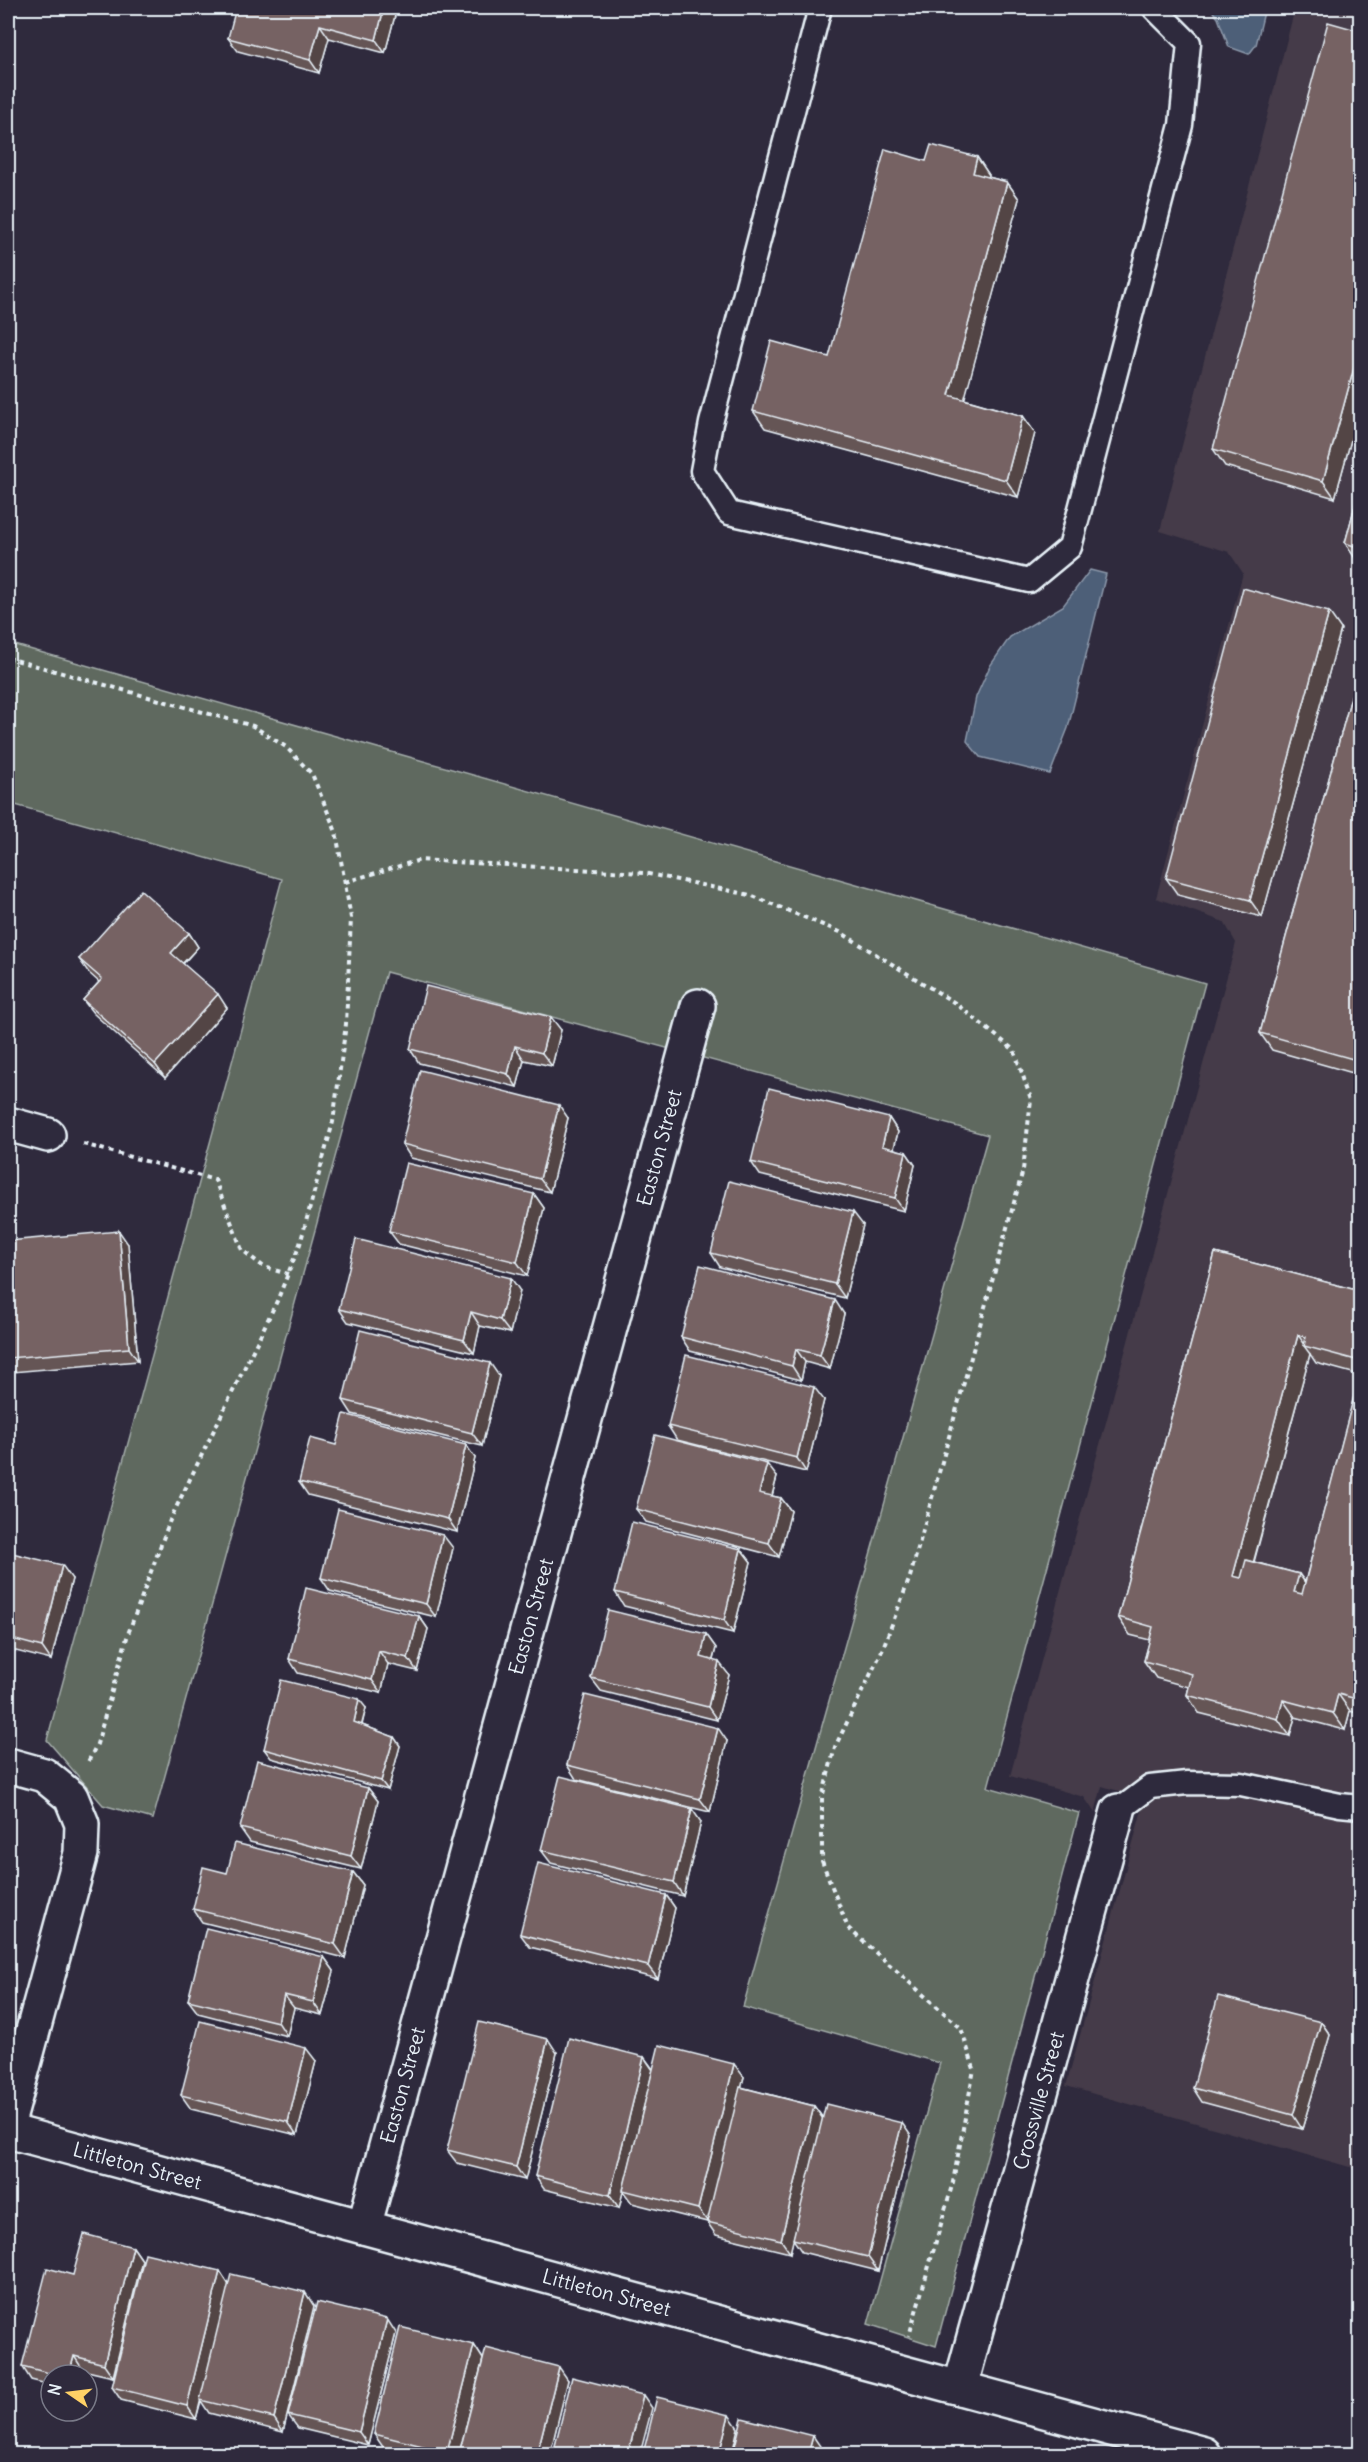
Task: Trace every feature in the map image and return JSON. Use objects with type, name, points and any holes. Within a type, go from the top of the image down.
[{"type":"street","name":"Easton Street","points":[[364,2227],[698,1006]]},
{"type":"street","points":[[8,1124],[48,1135]]},
{"type":"street","points":[[8,1765],[44,1775],[71,1797],[82,1824],[81,1853],[8,2123]]},
{"type":"street","name":"Crossville Street","points":[[960,2388],[1118,1811]]},
{"type":"street","name":"Littleton Street","points":[[8,2131],[1204,2454]]},
{"type":"lane","points":[[820,8],[711,423],[702,471],[729,513],[1029,581],[1070,547],[1181,125],[1189,43],[1154,8]]},
{"type":"lane","points":[[1118,1811],[1150,1787],[1187,1783],[1241,1784],[1340,1806],[1360,1807]]},
{"type":"path","points":[[8,658],[253,726],[286,747],[312,774],[336,832],[351,918],[346,1024],[333,1122],[300,1244],[277,1301],[170,1520],[128,1634],[97,1744],[71,1797]]},
{"type":"path","points":[[345,882],[420,860],[644,873],[750,895],[840,932],[955,1003],[1014,1050],[1031,1099],[1023,1170],[910,1577],[881,1653],[835,1747],[822,1798],[822,1861],[848,1928],[961,2028],[974,2069],[953,2182],[899,2372]]},
{"type":"path","points":[[48,1135],[215,1180],[242,1250],[264,1267],[288,1274]]},
{"type":"shaded area","points":[[1295,8],[1360,8],[1360,2170],[1066,2086],[1145,1799],[1102,1786],[1095,1813],[1084,1797],[1010,1776],[1236,943],[1224,922],[1156,898],[1243,573],[1229,552],[1160,531]]},
{"type":"shaded area","points":[[8,643],[1205,983],[988,1787],[1079,1813],[936,2346],[868,2324],[940,2063],[743,2007],[988,1135],[386,972],[153,1819],[103,1805],[47,1740],[282,879],[8,803]]},
{"type":"water","points":[[1210,8],[1265,8],[1256,45],[1249,54],[1229,47],[1218,18]]},
{"type":"water","points":[[1090,570],[1106,574],[1068,728],[1050,774],[980,757],[967,741],[976,697],[990,666],[1010,637],[1063,606]]},
{"type":"building","points":[[236,8],[384,8],[376,40],[320,25],[310,60],[228,38]]},
{"type":"building","points":[[1328,22],[1360,31],[1360,346],[1323,481],[1213,449]]},
{"type":"building","points":[[931,145],[977,157],[973,173],[1007,182],[949,395],[1023,416],[1006,480],[753,411],[771,341],[829,357],[885,149],[926,161]]},
{"type":"building","points":[[1360,487],[1360,548],[1345,543]]},
{"type":"building","points":[[1243,588],[1329,612],[1250,900],[1166,878]]},
{"type":"building","points":[[1360,664],[1360,1061],[1260,1033]]},
{"type":"building","points":[[141,890],[189,933],[171,953],[218,994],[155,1064],[83,1000],[102,979],[79,959]]},
{"type":"building","points":[[426,986],[551,1017],[542,1053],[515,1046],[508,1074],[410,1049]]},
{"type":"building","points":[[420,1070],[559,1105],[540,1179],[402,1144]]},
{"type":"building","points":[[769,1088],[889,1118],[882,1146],[906,1152],[895,1198],[751,1162]]},
{"type":"building","points":[[406,1163],[534,1194],[517,1262],[389,1231]]},
{"type":"building","points":[[729,1181],[853,1212],[835,1284],[711,1253]]},
{"type":"building","points":[[119,1231],[129,1348],[8,1358],[8,1241]]},
{"type":"building","points":[[356,1239],[511,1278],[500,1320],[471,1312],[464,1340],[339,1309]]},
{"type":"building","points":[[1215,1253],[1360,1291],[1360,1352],[1358,1351],[1356,1360],[1304,1346],[1306,1337],[1298,1335],[1233,1576],[1241,1578],[1246,1560],[1299,1574],[1294,1592],[1302,1594],[1360,1373],[1360,1700],[1338,1694],[1333,1713],[1283,1700],[1278,1719],[1187,1695],[1192,1674],[1144,1661],[1153,1627],[1118,1617]]},
{"type":"building","points":[[700,1265],[835,1300],[820,1355],[796,1349],[792,1366],[681,1337]]},
{"type":"building","points":[[360,1330],[490,1363],[472,1433],[343,1400]]},
{"type":"building","points":[[686,1355],[814,1387],[797,1458],[668,1426]]},
{"type":"building","points":[[344,1414],[466,1445],[448,1519],[299,1482],[310,1438],[336,1445]]},
{"type":"building","points":[[655,1435],[767,1464],[759,1493],[781,1498],[769,1543],[636,1509]]},
{"type":"building","points":[[338,1509],[443,1535],[426,1604],[321,1578]]},
{"type":"building","points":[[632,1522],[741,1549],[724,1620],[615,1592]]},
{"type":"building","points":[[8,1552],[62,1565],[42,1647],[8,1638]]},
{"type":"building","points":[[306,1588],[419,1616],[408,1658],[379,1651],[372,1680],[289,1659]]},
{"type":"building","points":[[608,1610],[706,1634],[701,1657],[719,1662],[708,1707],[591,1678]]},
{"type":"building","points":[[281,1680],[359,1699],[354,1722],[394,1737],[381,1781],[264,1749]]},
{"type":"building","points":[[585,1695],[718,1728],[700,1799],[567,1765]]},
{"type":"building","points":[[257,1760],[368,1788],[351,1856],[240,1828]]},
{"type":"building","points":[[560,1776],[692,1809],[674,1882],[541,1850]]},
{"type":"building","points":[[235,1843],[353,1872],[335,1944],[193,1909],[203,1867],[227,1873]]},
{"type":"building","points":[[538,1863],[666,1895],[648,1966],[520,1934]]},
{"type":"building","points":[[206,1928],[324,1957],[313,2002],[284,1995],[278,2022],[188,2000]]},
{"type":"building","points":[[1218,1996],[1321,2022],[1293,2115],[1193,2088]]},
{"type":"building","points":[[200,2021],[306,2048],[288,2122],[181,2095]]},
{"type":"building","points":[[479,2022],[548,2039],[516,2167],[447,2150]]},
{"type":"building","points":[[569,2038],[644,2057],[610,2195],[535,2176]]},
{"type":"building","points":[[659,2045],[734,2064],[698,2209],[623,2190]]},
{"type":"building","points":[[740,2087],[814,2106],[781,2240],[707,2222]]},
{"type":"building","points":[[826,2104],[902,2123],[868,2257],[793,2239]]},
{"type":"building","points":[[84,2234],[133,2247],[104,2364],[74,2356],[72,2363],[39,2363],[39,2370],[22,2366],[47,2268],[73,2275]]},
{"type":"building","points":[[145,2253],[220,2271],[187,2406],[112,2387]]},
{"type":"building","points":[[231,2274],[305,2292],[274,2418],[200,2400]]},
{"type":"building","points":[[317,2302],[387,2319],[359,2432],[288,2415]]},
{"type":"building","points":[[400,2327],[474,2345],[447,2452],[374,2434]]},
{"type":"building","points":[[486,2348],[559,2367],[537,2454],[459,2454]]},
{"type":"building","points":[[572,2377],[643,2395],[628,2454],[553,2454]]},
{"type":"building","points":[[657,2397],[729,2415],[719,2454],[643,2454]]},
{"type":"building","points":[[742,2418],[813,2436],[808,2454],[733,2454]]}]
